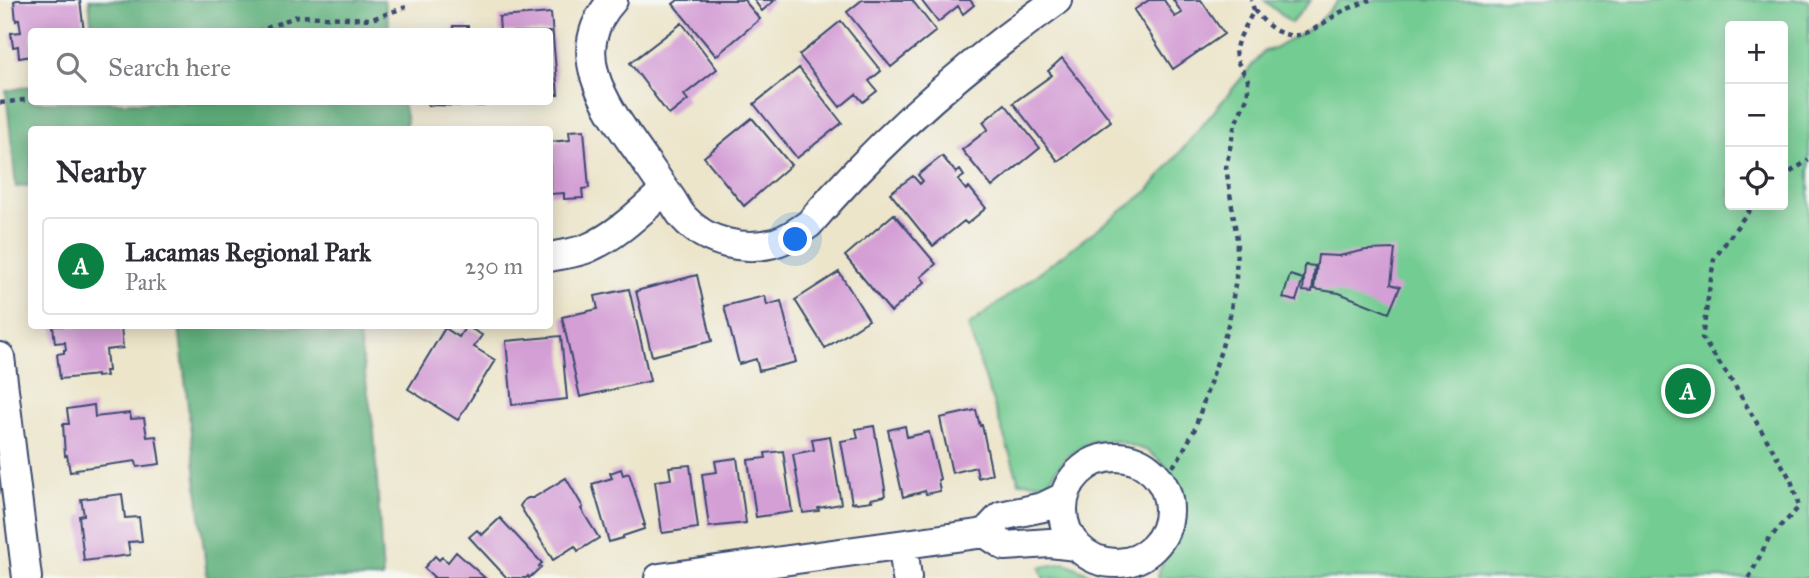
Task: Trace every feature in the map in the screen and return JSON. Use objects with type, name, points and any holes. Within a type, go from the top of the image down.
[{"type":"street","points":[[613,0],[595,27],[591,54],[595,82],[607,107],[684,219],[704,234],[726,244],[758,246],[776,243],[809,224],[870,158],[923,107],[1021,25],[1057,0]]},
{"type":"street","points":[[553,256],[587,248],[605,240],[665,190]]},
{"type":"street","points":[[0,357],[9,504],[27,578]]},
{"type":"street","points":[[1118,457],[1147,468],[1161,483],[1168,513],[1163,533],[1151,549],[1133,560],[1125,570],[1093,558],[1076,546],[1069,535],[1063,510],[1068,488],[1080,471],[1098,460],[1118,457]]},
{"type":"street","points":[[659,578],[985,533],[1001,516],[1044,507],[1065,498]]},
{"type":"street","points":[[985,533],[1005,546],[1050,543],[1076,546]]},
{"type":"street","points":[[903,545],[907,578]]},
{"type":"path","points":[[1251,0],[1254,10],[1270,27],[1292,36],[1313,30],[1340,12],[1370,0]]},
{"type":"path","points":[[267,28],[298,16],[372,19],[406,8]]},
{"type":"path","points":[[1161,483],[1194,431],[1228,321],[1236,279],[1237,239],[1226,167],[1235,124],[1248,90],[1248,80],[1237,61],[1235,51],[1254,10]]},
{"type":"path","points":[[0,103],[28,100]]},
{"type":"path","points":[[1788,175],[1809,160]]},
{"type":"path","points":[[1749,578],[1768,540],[1799,507],[1791,480],[1733,383],[1702,338],[1714,259],[1750,210]]},
{"type":"green space","points":[[89,0],[384,0],[389,28],[92,28]]},
{"type":"green space","points":[[1264,0],[1311,0],[1291,23]]},
{"type":"green space","points":[[1339,0],[1809,0],[1809,578],[1158,578],[1183,521],[1179,496],[1166,466],[1148,451],[1117,441],[1090,442],[1066,457],[1047,483],[1019,482],[968,326],[1148,191],[1264,51],[1274,49],[1316,25]]},
{"type":"green space","points":[[28,87],[28,105],[404,105],[407,122],[405,126],[28,126],[28,185],[16,187],[6,91]]},
{"type":"green space","points":[[179,329],[357,329],[374,430],[383,578],[207,578]]},
{"type":"green space","points":[[1066,563],[1090,574],[1092,578],[1043,578],[1040,567]]},
{"type":"building","points":[[80,0],[84,28],[28,28],[28,57],[19,58],[18,46],[13,47],[11,33],[21,32],[19,19],[16,21],[14,1]]},
{"type":"building","points":[[678,0],[744,0],[760,19],[716,56],[673,4]]},
{"type":"building","points":[[754,0],[775,0],[762,11]]},
{"type":"building","points":[[862,0],[912,0],[936,31],[891,67],[847,12]]},
{"type":"building","points":[[921,0],[970,0],[974,5],[963,14],[958,6],[938,22]]},
{"type":"building","points":[[1149,0],[1164,0],[1175,17],[1182,13],[1173,0],[1201,0],[1224,34],[1173,69],[1134,10]]},
{"type":"building","points":[[551,13],[552,28],[500,28],[499,17]]},
{"type":"building","points":[[841,21],[881,71],[869,81],[877,91],[863,102],[856,94],[840,107],[799,55]]},
{"type":"building","points":[[682,23],[717,69],[684,95],[688,100],[669,115],[630,63]]},
{"type":"building","points":[[553,36],[558,95],[553,95]]},
{"type":"building","points":[[1062,58],[1111,121],[1058,161],[1013,103],[1052,75],[1048,71]]},
{"type":"building","points":[[799,68],[842,123],[797,158],[754,104]]},
{"type":"building","points":[[1005,104],[1040,148],[992,187],[962,150],[988,129],[983,122]]},
{"type":"building","points":[[752,118],[791,165],[744,206],[704,157]]},
{"type":"building","points":[[584,130],[589,188],[582,189],[583,198],[564,199],[564,193],[553,194],[553,142],[570,140],[569,131]]},
{"type":"building","points":[[942,156],[956,173],[960,170],[964,176],[958,180],[966,190],[969,187],[986,208],[967,224],[964,221],[933,246],[890,193],[913,176],[920,184],[923,181],[918,175]]},
{"type":"building","points":[[894,214],[936,264],[921,277],[925,282],[891,312],[845,256]]},
{"type":"building","points":[[1395,249],[1391,284],[1400,287],[1389,313],[1339,293],[1314,289],[1318,255],[1339,256],[1366,250]]},
{"type":"building","points":[[1305,265],[1315,266],[1312,292],[1303,291]]},
{"type":"building","points":[[839,272],[869,320],[825,348],[795,300]]},
{"type":"building","points":[[697,275],[712,341],[652,356],[636,291]]},
{"type":"building","points":[[1290,275],[1303,279],[1296,301],[1283,298]]},
{"type":"building","points":[[629,289],[650,381],[580,397],[562,317],[598,309],[595,296]]},
{"type":"building","points":[[765,296],[767,305],[781,301],[796,362],[759,371],[756,359],[739,364],[724,306]]},
{"type":"building","points":[[53,329],[121,329],[123,348],[106,350],[106,376],[60,379],[57,354],[66,350],[65,342],[55,343]]},
{"type":"building","points":[[444,329],[459,337],[464,329],[471,329],[482,335],[474,347],[495,360],[458,420],[408,389]]},
{"type":"building","points":[[561,336],[567,399],[512,405],[506,341]]},
{"type":"building","points":[[94,405],[95,417],[130,413],[131,419],[144,418],[147,437],[156,436],[160,464],[137,467],[136,461],[70,472],[67,455],[65,456],[63,424],[69,424],[67,409]]},
{"type":"building","points":[[976,410],[980,426],[982,425],[992,474],[978,478],[976,467],[952,473],[940,418]]},
{"type":"building","points":[[874,426],[885,496],[871,499],[872,501],[852,503],[841,441],[858,438],[856,429]]},
{"type":"building","points":[[905,426],[907,437],[929,432],[940,479],[940,491],[926,494],[925,491],[903,497],[888,430]]},
{"type":"building","points":[[830,436],[841,504],[803,513],[793,454],[814,450],[812,439]]},
{"type":"building","points":[[783,451],[792,512],[756,517],[748,460],[766,458],[765,453]]},
{"type":"building","points":[[737,458],[746,523],[709,527],[702,474],[717,472],[715,461]]},
{"type":"building","points":[[690,465],[698,528],[662,533],[655,481],[671,479],[669,467]]},
{"type":"building","points":[[621,469],[623,475],[629,473],[645,525],[644,529],[609,542],[592,484],[612,478],[610,473]]},
{"type":"building","points":[[566,478],[599,538],[578,551],[575,546],[553,560],[520,506],[524,500],[533,498]]},
{"type":"building","points":[[122,494],[125,518],[139,517],[142,541],[128,542],[130,555],[84,561],[79,516],[84,515],[81,499]]},
{"type":"building","points":[[500,518],[542,563],[529,578],[507,578],[469,537],[477,530],[482,535]]},
{"type":"building","points":[[456,552],[485,578],[433,578],[424,568],[435,556],[448,562]]},
{"type":"place","name":"Lacamas Regional Park","points":[[1688,391]]}]
